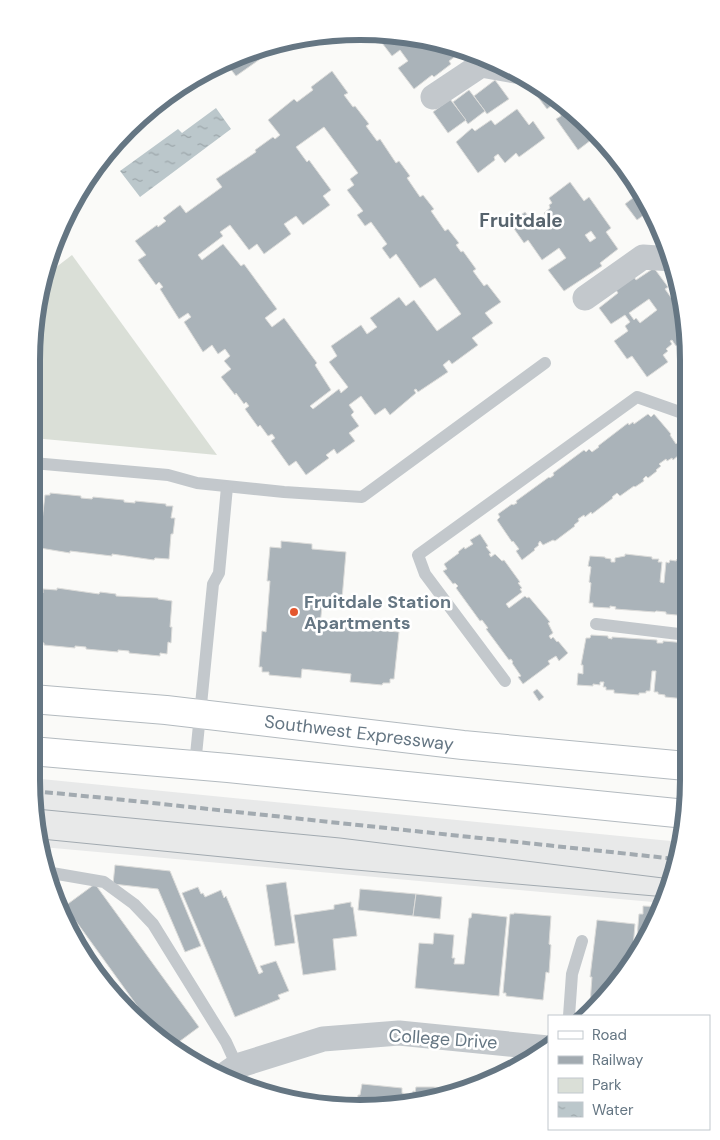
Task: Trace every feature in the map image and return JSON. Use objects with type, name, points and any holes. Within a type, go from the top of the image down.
[{"type":"main road","name":"Southwest Expressway","points":[[40,700],[199,714],[463,745],[680,765]]},
{"type":"main road","points":[[40,752],[195,765],[678,813]]},
{"type":"street","points":[[433,96],[481,65],[486,66]]},
{"type":"street","points":[[585,298],[643,257],[663,258]]},
{"type":"street","name":"College Drive","points":[[230,1071],[323,1039],[399,1033],[537,1047]]},
{"type":"lane","points":[[40,464],[168,475],[197,484],[362,497],[545,363]]},
{"type":"lane","points":[[505,681],[424,574],[418,555],[637,396],[680,412]]},
{"type":"lane","points":[[195,765],[213,584],[219,573],[227,486]]},
{"type":"lane","points":[[596,624],[680,633]]},
{"type":"lane","points":[[54,873],[104,882],[134,904],[154,924],[226,1042],[230,1071]]},
{"type":"lane","points":[[569,1015],[572,974],[582,941]]},
{"type":"shaded area","points":[[40,779],[674,841],[656,902],[47,847],[43,822]]},
{"type":"green space","points":[[72,255],[217,455],[40,439],[41,339],[46,298],[53,269]]},
{"type":"water","points":[[216,108],[231,129],[140,197],[120,171],[178,129],[182,133]]},
{"type":"water","points":[[615,166],[627,184],[614,167]]},
{"type":"building","points":[[381,41],[422,46],[457,55],[449,61],[451,64],[434,77],[432,75],[414,89],[398,68],[408,61],[400,50],[392,56]]},
{"type":"building","points":[[262,56],[263,57],[236,76],[230,68]]},
{"type":"building","points":[[332,71],[348,93],[344,95],[369,124],[366,126],[377,141],[380,139],[396,163],[399,161],[410,176],[407,178],[420,197],[423,195],[434,209],[431,211],[445,231],[448,229],[459,243],[456,245],[461,252],[463,251],[476,269],[473,271],[484,286],[487,284],[501,302],[485,313],[493,323],[472,338],[478,345],[452,364],[449,360],[443,365],[448,372],[418,392],[416,389],[414,390],[416,393],[390,415],[385,408],[375,415],[361,396],[349,405],[354,412],[351,415],[359,426],[349,433],[355,441],[337,454],[334,449],[326,455],[329,458],[306,475],[296,461],[289,466],[271,441],[275,438],[272,434],[268,436],[260,425],[258,427],[245,409],[249,406],[246,402],[244,404],[236,393],[235,395],[221,377],[231,369],[224,361],[230,356],[225,349],[218,354],[212,345],[203,352],[184,322],[191,317],[188,313],[179,319],[160,289],[163,287],[159,282],[156,285],[138,260],[146,255],[135,241],[157,225],[158,227],[166,221],[163,218],[180,205],[186,213],[222,187],[216,179],[256,152],[255,150],[273,137],[275,139],[280,135],[268,120],[294,99],[297,102],[313,90],[311,87]],"holes":[[[324,127],[358,173],[350,179],[354,185],[347,190],[363,211],[357,215],[365,226],[371,222],[387,244],[382,248],[390,259],[396,254],[420,288],[435,278],[461,314],[437,331],[414,300],[406,306],[399,297],[370,318],[377,327],[367,334],[361,325],[331,346],[337,356],[329,362],[348,387],[341,393],[339,389],[313,409],[310,406],[331,390],[315,365],[317,363],[284,318],[272,327],[265,318],[277,309],[244,264],[241,266],[223,244],[202,260],[198,255],[223,236],[220,232],[230,225],[249,250],[257,244],[264,254],[291,234],[284,224],[296,216],[303,225],[330,205],[323,196],[331,190],[309,160],[307,162],[296,147]]]},
{"type":"building","points":[[495,80],[509,99],[487,114],[474,96]]},
{"type":"building","points":[[469,90],[485,111],[468,124],[453,102]]},
{"type":"building","points":[[533,91],[553,104],[547,109]]},
{"type":"building","points":[[184,93],[164,109],[163,108]]},
{"type":"building","points":[[450,99],[466,120],[448,133],[433,112]]},
{"type":"building","points":[[517,109],[529,125],[533,121],[545,138],[519,157],[516,153],[505,163],[498,154],[494,157],[495,160],[478,173],[456,142],[472,128],[475,131],[491,120],[495,125]]},
{"type":"building","points":[[562,112],[571,119],[592,140],[578,150],[556,119],[561,116],[560,113]]},
{"type":"building","points":[[570,182],[584,201],[589,197],[611,228],[606,232],[618,249],[600,263],[602,266],[564,291],[548,270],[566,258],[559,248],[542,260],[528,240],[524,243],[510,223],[525,212],[535,225],[547,217],[544,213],[550,208],[549,205],[552,203],[549,198]],"holes":[[[591,231],[596,238],[590,242],[585,235]]]},
{"type":"building","points":[[635,196],[645,214],[637,220],[625,204]]},
{"type":"building","points":[[654,268],[668,287],[665,289],[672,299],[674,298],[677,318],[679,335],[677,336],[679,343],[676,346],[672,340],[670,341],[672,344],[663,355],[668,362],[647,377],[632,356],[627,359],[614,341],[628,331],[625,326],[630,322],[625,315],[611,324],[599,308],[618,293],[616,290],[634,277],[636,280]],"holes":[[[649,299],[657,310],[640,323],[636,318],[634,320],[629,313]]]},
{"type":"building","points":[[648,414],[651,417],[654,414],[671,434],[676,444],[679,441],[680,442],[680,454],[673,460],[672,458],[667,461],[666,459],[659,464],[661,466],[657,471],[648,478],[646,476],[643,479],[644,481],[635,487],[620,496],[617,493],[592,514],[591,512],[585,517],[584,515],[578,519],[579,521],[575,526],[555,541],[553,540],[543,545],[540,541],[535,550],[522,560],[516,551],[519,549],[497,520],[500,517],[498,514],[512,504],[517,503],[516,501],[554,475],[553,473],[584,450],[586,452],[589,449],[592,452],[628,423],[629,425],[633,422],[634,424]]},
{"type":"building","points":[[50,493],[81,496],[81,498],[92,499],[93,497],[124,500],[124,502],[135,503],[135,501],[173,506],[171,518],[175,518],[173,534],[171,534],[169,559],[155,558],[154,560],[70,551],[70,553],[40,548],[40,521],[42,521],[45,495],[50,495]]},
{"type":"building","points":[[480,534],[488,546],[486,547],[491,553],[489,554],[491,557],[495,554],[502,561],[504,560],[520,582],[518,583],[522,588],[520,589],[522,592],[506,604],[509,608],[525,596],[529,597],[550,622],[548,623],[553,633],[549,636],[551,639],[553,637],[558,641],[568,653],[559,661],[556,656],[548,661],[550,664],[523,684],[518,677],[521,676],[511,659],[509,660],[486,629],[488,628],[482,620],[480,621],[456,588],[458,586],[455,583],[453,584],[443,571],[447,569],[444,564],[464,547],[465,549],[473,544],[470,540]]},
{"type":"building","name":"Fruitdale Station Apartments","points":[[281,541],[312,544],[312,549],[346,552],[342,599],[323,597],[320,625],[399,632],[394,679],[390,679],[390,683],[383,683],[382,685],[350,682],[351,674],[302,669],[301,678],[269,675],[269,672],[262,672],[262,667],[259,667],[262,631],[266,632],[270,581],[267,581],[270,547],[281,548]]},
{"type":"building","points":[[625,554],[659,559],[658,562],[662,562],[660,582],[664,583],[666,562],[669,563],[670,560],[680,559],[680,615],[656,611],[615,609],[616,607],[610,606],[610,608],[593,607],[593,603],[589,603],[591,567],[588,566],[590,556],[605,557],[611,559],[611,562],[615,562],[615,558],[625,556]]},
{"type":"building","points":[[57,588],[99,594],[100,592],[116,594],[116,596],[158,598],[172,601],[171,643],[168,642],[167,654],[160,653],[160,656],[129,653],[129,651],[118,650],[118,652],[86,649],[86,647],[75,646],[75,648],[44,645],[44,643],[40,642],[40,593],[43,593],[43,589],[57,590]]},
{"type":"building","points":[[591,635],[608,636],[608,638],[612,639],[612,637],[657,640],[657,643],[663,643],[663,641],[680,642],[680,698],[665,697],[665,695],[654,692],[656,671],[652,671],[650,691],[639,693],[639,695],[614,693],[614,690],[606,690],[606,687],[603,687],[604,682],[600,682],[600,685],[593,684],[593,686],[577,685],[578,673],[583,674],[583,665],[581,665],[586,638],[590,638]]},
{"type":"building","points":[[537,689],[544,697],[539,701],[533,692]]},
{"type":"building","points":[[115,865],[170,871],[201,946],[185,952],[158,889],[113,884]]},
{"type":"building","points":[[286,882],[295,943],[275,946],[266,885]]},
{"type":"building","points":[[95,884],[199,1027],[178,1043],[149,1021],[66,906]]},
{"type":"building","points":[[198,887],[201,894],[203,893],[205,897],[221,890],[224,898],[226,896],[259,974],[263,972],[260,966],[276,961],[289,991],[278,995],[280,999],[235,1017],[182,893]]},
{"type":"building","points":[[360,889],[416,894],[413,916],[358,910]]},
{"type":"building","points":[[416,894],[442,897],[440,919],[413,916]]},
{"type":"building","points":[[351,902],[357,936],[333,939],[336,970],[303,975],[294,915],[334,909],[334,905]]},
{"type":"building","points":[[643,906],[654,907],[637,937],[639,914],[643,914]]},
{"type":"building","points":[[472,913],[507,917],[499,996],[415,988],[419,943],[433,944],[434,933],[454,935],[452,958],[455,958],[454,964],[464,964],[469,918],[471,918]]},
{"type":"building","points":[[510,914],[551,916],[549,973],[546,972],[543,1000],[506,996],[506,993],[503,993]]},
{"type":"building","points":[[597,920],[635,924],[633,946],[614,975],[590,1002],[592,977],[590,977]]},
{"type":"building","points":[[362,1084],[402,1088],[402,1093],[408,1094],[408,1096],[402,1097],[358,1100],[358,1095],[360,1095]]},
{"type":"building","points":[[416,1087],[446,1088],[413,1095],[413,1091],[415,1092]]},
{"type":"tram line","points":[[42,810],[340,838],[664,878]]},
{"type":"tram line","points":[[46,839],[344,869],[658,896]]},
{"type":"railway","points":[[41,792],[670,858]]},
{"type":"place","name":"Fruitdale Station Apartments","points":[[294,612]]},
{"type":"district","name":"Fruitdale","points":[[521,220]]}]
